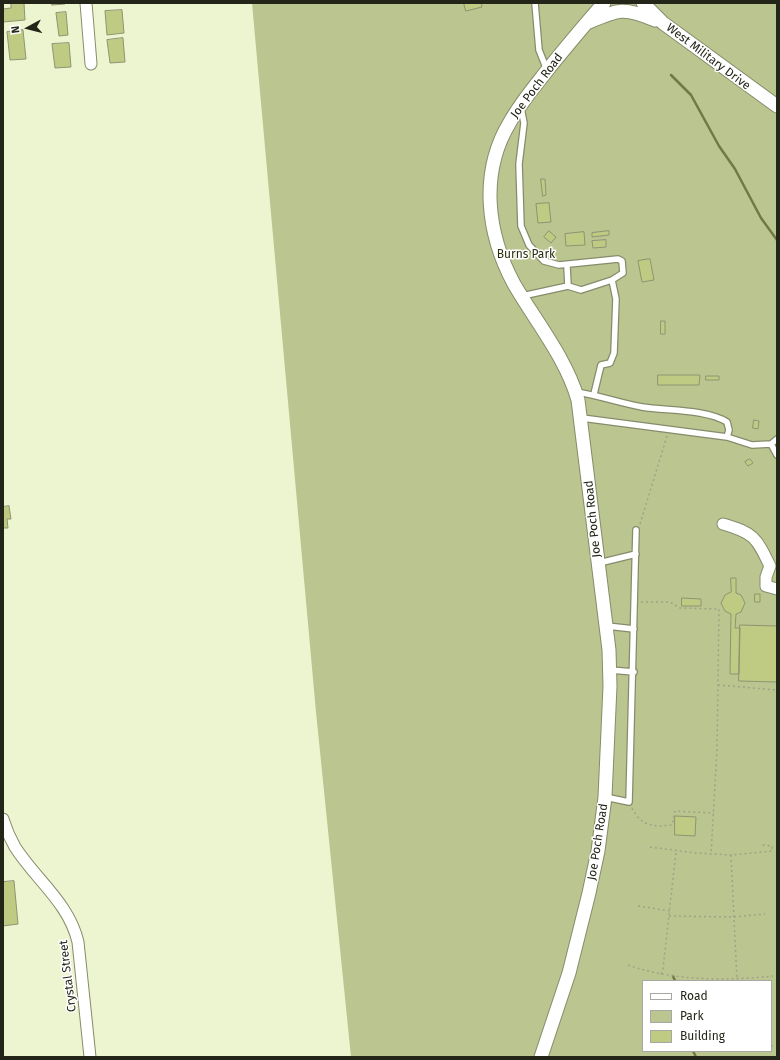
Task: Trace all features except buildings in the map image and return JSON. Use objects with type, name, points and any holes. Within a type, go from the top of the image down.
[{"type":"street","points":[[86,3],[91,64]]},
{"type":"street","name":"Joe Poch Road","points":[[585,23],[590,3]]},
{"type":"street","name":"Joe Poch Road","points":[[541,1057],[569,973],[598,851],[605,797],[610,670],[607,626],[598,563],[582,418],[576,392],[570,376],[522,296],[503,260],[496,240],[489,205],[491,179],[496,157],[509,122],[585,23],[604,3]]},
{"type":"street","name":"West Military Drive","points":[[643,3],[663,23],[777,106]]},
{"type":"street","points":[[585,23],[620,10],[638,13],[663,23]]},
{"type":"street","points":[[723,524],[740,529],[756,539],[773,566],[766,576],[766,586],[777,589]]},
{"type":"street","name":"Crystal Street","points":[[3,819],[15,846],[62,906],[76,930],[90,1057]]},
{"type":"lane","points":[[535,3],[539,50],[547,71]]},
{"type":"lane","points":[[520,106],[524,123],[519,164],[521,230],[529,245],[544,261],[568,266],[620,260],[623,265],[624,273],[612,280],[581,290],[568,286],[522,296]]},
{"type":"lane","points":[[568,266],[568,286]]},
{"type":"lane","points":[[594,394],[600,368],[603,364],[612,361],[614,353],[616,300],[612,280]]},
{"type":"lane","points":[[576,392],[594,394],[641,407],[712,416],[722,419],[729,425],[727,437]]},
{"type":"lane","points":[[582,418],[727,437],[752,445],[771,444],[777,439]]},
{"type":"lane","points":[[771,444],[777,455]]},
{"type":"lane","points":[[605,797],[629,802],[634,672],[636,530]]},
{"type":"lane","points":[[598,563],[636,554]]},
{"type":"lane","points":[[607,626],[634,629]]},
{"type":"lane","points":[[610,670],[634,672]]},
{"type":"path","points":[[636,530],[641,523],[669,429]]},
{"type":"path","points":[[635,601],[670,602],[680,608],[719,609],[714,813],[711,854]]},
{"type":"path","points":[[718,685],[777,690]]},
{"type":"path","points":[[629,802],[638,819],[653,825],[672,825],[675,811],[714,813]]},
{"type":"path","points":[[650,847],[676,851],[731,855],[772,851],[772,846],[762,845]]},
{"type":"path","points":[[660,974],[663,969],[676,851]]},
{"type":"path","points":[[731,855],[737,978]]},
{"type":"path","points":[[638,906],[670,911]]},
{"type":"path","points":[[669,916],[734,917],[765,914]]},
{"type":"path","points":[[628,965],[660,974],[737,978],[773,976]]},
{"type":"green space","name":"Burns Park","points":[[252,3],[777,3],[777,1057],[351,1057],[316,712]]},
{"type":"waterway","points":[[671,75],[691,95],[719,146],[735,169],[761,218],[777,240]]},
{"type":"waterway","points":[[673,976],[675,980]]},
{"type":"waterway","points":[[694,1052],[696,1057]]}]
